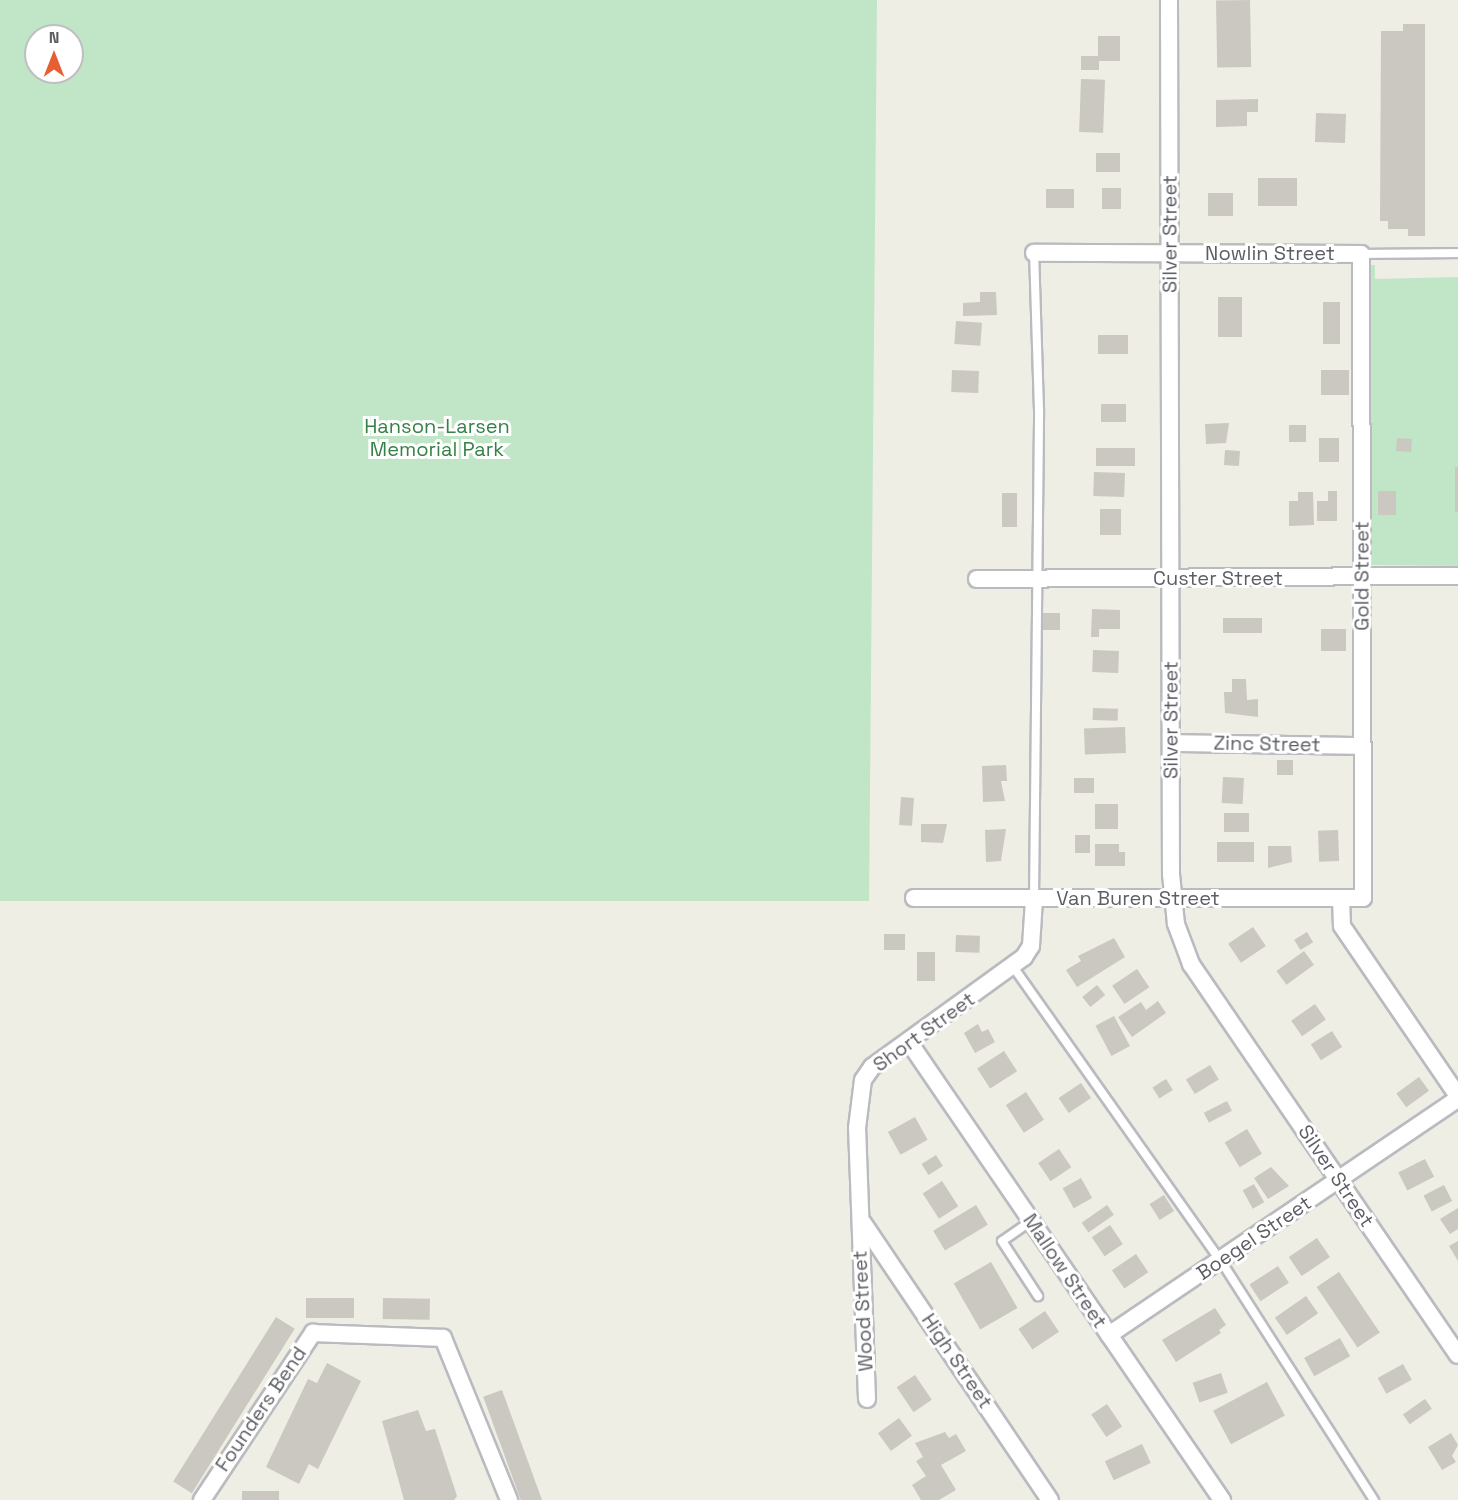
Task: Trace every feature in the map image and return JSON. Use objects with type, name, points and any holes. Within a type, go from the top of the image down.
[{"type":"street","name":"Silver Street","points":[[1169,0],[1171,742],[1173,898],[1176,924],[1191,964],[1458,1355]]},
{"type":"street","name":"Nowlin Street","points":[[1034,253],[1361,254]]},
{"type":"street","name":"Gold Street","points":[[1361,254],[1363,898]]},
{"type":"street","name":"Custer Street","points":[[977,579],[1458,576]]},
{"type":"street","name":"Zinc Street","points":[[1171,742],[1362,746]]},
{"type":"street","name":"Van Buren Street","points":[[914,898],[1363,898]]},
{"type":"street","points":[[1341,898],[1342,926],[1458,1097]]},
{"type":"street","name":"Short Street","points":[[863,1223],[857,1128],[863,1080],[872,1067],[1014,968],[1031,946],[1034,899]]},
{"type":"street","name":"Mallow Street","points":[[909,1042],[1222,1500]]},
{"type":"street","name":"Boegel Street","points":[[1108,1335],[1340,1182],[1458,1097]]},
{"type":"street","name":"Wood Street","points":[[863,1223],[859,1235],[867,1399]]},
{"type":"street","name":"High Street","points":[[863,1223],[1050,1500]]},
{"type":"street","name":"Founders Bend","points":[[202,1500],[314,1334],[443,1338],[509,1500]]},
{"type":"lane","points":[[1034,253],[1038,580],[1034,899]]},
{"type":"lane","points":[[1361,254],[1458,253]]},
{"type":"lane","points":[[1014,968],[1221,1261],[1374,1500]]},
{"type":"lane","points":[[1031,1221],[1002,1241],[1038,1296]]},
{"type":"green space","name":"Hanson-Larsen Memorial Park","points":[[0,0],[877,0],[869,901],[0,901]]},
{"type":"green space","points":[[1368,265],[1375,265],[1375,279],[1458,277],[1458,566],[1370,565]]},
{"type":"building","points":[[1250,0],[1251,67],[1217,68],[1216,1]]},
{"type":"building","points":[[1403,24],[1425,24],[1425,236],[1408,236],[1408,229],[1388,229],[1388,221],[1380,221],[1381,31],[1403,31]]},
{"type":"building","points":[[1098,36],[1120,36],[1120,61],[1099,61],[1099,70],[1081,70],[1081,56],[1098,56]]},
{"type":"building","points":[[1081,79],[1105,80],[1103,133],[1079,132]]},
{"type":"building","points":[[1258,99],[1258,112],[1247,112],[1247,126],[1216,127],[1216,100]]},
{"type":"building","points":[[1316,113],[1346,114],[1345,143],[1315,142]]},
{"type":"building","points":[[1096,153],[1120,153],[1120,172],[1096,172]]},
{"type":"building","points":[[1258,178],[1297,178],[1297,206],[1258,206]]},
{"type":"building","points":[[1102,188],[1121,188],[1121,209],[1102,209]]},
{"type":"building","points":[[1046,189],[1074,189],[1074,208],[1046,208]]},
{"type":"building","points":[[1208,193],[1233,193],[1233,216],[1208,216]]},
{"type":"building","points":[[980,292],[996,292],[997,315],[963,316],[963,303],[980,302]]},
{"type":"building","points":[[1218,297],[1242,297],[1242,337],[1218,337]]},
{"type":"building","points":[[1323,302],[1340,302],[1340,344],[1323,344]]},
{"type":"building","points":[[956,321],[982,323],[980,346],[954,344]]},
{"type":"building","points":[[1098,335],[1128,335],[1128,354],[1098,354]]},
{"type":"building","points":[[952,370],[979,371],[978,393],[951,392]]},
{"type":"building","points":[[1321,370],[1349,370],[1349,395],[1321,395]]},
{"type":"building","points":[[1101,404],[1126,404],[1126,422],[1101,422]]},
{"type":"building","points":[[1229,423],[1226,443],[1206,444],[1205,424]]},
{"type":"building","points":[[1289,425],[1306,425],[1306,442],[1289,442]]},
{"type":"building","points":[[1319,438],[1339,438],[1339,462],[1319,462]]},
{"type":"building","points":[[1397,438],[1412,439],[1411,452],[1396,451]]},
{"type":"building","points":[[1096,448],[1135,448],[1135,466],[1096,466]]},
{"type":"building","points":[[1225,450],[1240,451],[1239,466],[1224,465]]},
{"type":"building","points":[[1455,467],[1458,467],[1458,512],[1455,512]]},
{"type":"building","points":[[1094,472],[1125,473],[1124,497],[1093,496]]},
{"type":"building","points":[[1328,491],[1337,491],[1337,521],[1317,521],[1317,501],[1328,501]]},
{"type":"building","points":[[1378,491],[1396,491],[1396,515],[1378,515]]},
{"type":"building","points":[[1298,492],[1313,492],[1314,525],[1289,526],[1289,501],[1298,501]]},
{"type":"building","points":[[1002,493],[1017,493],[1017,527],[1002,527]]},
{"type":"building","points":[[1100,509],[1121,509],[1121,535],[1100,535]]},
{"type":"building","points":[[1092,609],[1120,610],[1120,629],[1099,629],[1099,637],[1091,637]]},
{"type":"building","points":[[1043,613],[1060,613],[1060,630],[1043,630]]},
{"type":"building","points":[[1223,618],[1262,618],[1262,633],[1223,633]]},
{"type":"building","points":[[1321,629],[1346,629],[1346,651],[1321,651]]},
{"type":"building","points":[[1093,650],[1119,651],[1118,673],[1092,672]]},
{"type":"building","points":[[1232,679],[1246,679],[1247,700],[1258,699],[1258,717],[1225,713],[1224,692],[1232,692]]},
{"type":"building","points":[[1093,708],[1118,709],[1118,721],[1093,720]]},
{"type":"building","points":[[1125,727],[1126,753],[1085,754],[1084,728]]},
{"type":"building","points":[[1277,760],[1293,760],[1293,775],[1277,775]]},
{"type":"building","points":[[1006,765],[1007,781],[1001,781],[1005,801],[983,802],[982,766]]},
{"type":"building","points":[[1223,777],[1244,778],[1243,804],[1222,803]]},
{"type":"building","points":[[1074,778],[1094,778],[1094,793],[1074,793]]},
{"type":"building","points":[[901,797],[914,798],[912,826],[899,825]]},
{"type":"building","points":[[1095,804],[1118,804],[1118,829],[1095,829]]},
{"type":"building","points":[[1224,813],[1249,813],[1249,832],[1224,832]]},
{"type":"building","points":[[921,824],[947,824],[943,843],[921,842]]},
{"type":"building","points":[[1006,829],[1001,861],[986,862],[985,830]]},
{"type":"building","points":[[1338,830],[1339,861],[1319,862],[1318,831]]},
{"type":"building","points":[[1075,835],[1090,835],[1090,853],[1075,853]]},
{"type":"building","points":[[1217,842],[1254,842],[1254,862],[1217,862]]},
{"type":"building","points":[[1095,844],[1119,844],[1119,852],[1125,852],[1125,866],[1095,866]]},
{"type":"building","points":[[1268,846],[1291,846],[1292,862],[1268,868]]},
{"type":"building","points":[[1253,927],[1266,946],[1241,963],[1228,944]]},
{"type":"building","points":[[1307,932],[1313,942],[1300,950],[1294,940]]},
{"type":"building","points":[[884,934],[905,934],[905,950],[884,950]]},
{"type":"building","points":[[956,935],[980,936],[979,953],[955,952]]},
{"type":"building","points":[[1114,938],[1125,957],[1077,987],[1066,970],[1081,961],[1078,956]]},
{"type":"building","points":[[1304,951],[1314,965],[1286,985],[1276,971]]},
{"type":"building","points":[[917,952],[935,952],[935,981],[917,981]]},
{"type":"building","points":[[1137,969],[1149,987],[1124,1004],[1112,986]]},
{"type":"building","points":[[1097,985],[1105,995],[1090,1007],[1082,997]]},
{"type":"building","points":[[1158,1001],[1166,1013],[1132,1037],[1118,1017],[1141,1002],[1146,1010]]},
{"type":"building","points":[[1315,1004],[1326,1020],[1302,1036],[1291,1021]]},
{"type":"building","points":[[1114,1016],[1130,1046],[1111,1056],[1095,1026]]},
{"type":"building","points":[[978,1024],[982,1032],[988,1029],[995,1042],[975,1053],[964,1033]]},
{"type":"building","points":[[1332,1031],[1342,1047],[1321,1060],[1311,1044]]},
{"type":"building","points":[[1004,1051],[1017,1071],[990,1089],[977,1068]]},
{"type":"building","points":[[1210,1065],[1219,1080],[1195,1094],[1186,1079]]},
{"type":"building","points":[[1419,1077],[1429,1091],[1406,1107],[1396,1093]]},
{"type":"building","points":[[1166,1079],[1173,1090],[1159,1099],[1152,1087]]},
{"type":"building","points":[[1081,1083],[1091,1098],[1069,1113],[1059,1098]]},
{"type":"building","points":[[1026,1092],[1044,1120],[1024,1133],[1006,1105]]},
{"type":"building","points":[[1227,1101],[1232,1111],[1209,1123],[1204,1113]]},
{"type":"building","points":[[915,1117],[928,1140],[900,1155],[888,1132]]},
{"type":"building","points":[[1247,1129],[1262,1154],[1240,1167],[1225,1142]]},
{"type":"building","points":[[1059,1149],[1071,1167],[1051,1181],[1038,1163]]},
{"type":"building","points":[[936,1155],[943,1166],[928,1175],[922,1164]]},
{"type":"building","points":[[1425,1159],[1434,1177],[1407,1190],[1398,1173]]},
{"type":"building","points":[[1271,1167],[1289,1186],[1268,1199],[1254,1178]]},
{"type":"building","points":[[1081,1178],[1092,1198],[1074,1208],[1063,1188]]},
{"type":"building","points":[[942,1181],[958,1206],[939,1219],[923,1194]]},
{"type":"building","points":[[1254,1184],[1264,1202],[1253,1209],[1243,1190]]},
{"type":"building","points":[[1444,1185],[1452,1201],[1432,1211],[1424,1195]]},
{"type":"building","points":[[1164,1195],[1174,1211],[1160,1220],[1150,1204]]},
{"type":"building","points":[[976,1205],[988,1225],[945,1250],[933,1231]]},
{"type":"building","points":[[1107,1205],[1114,1215],[1088,1233],[1082,1223]]},
{"type":"building","points":[[1458,1208],[1458,1229],[1450,1234],[1440,1219]]},
{"type":"building","points":[[1110,1225],[1123,1244],[1105,1256],[1092,1237]]},
{"type":"building","points":[[1317,1238],[1330,1257],[1302,1276],[1289,1257]]},
{"type":"building","points":[[1458,1241],[1458,1261],[1449,1246]]},
{"type":"building","points":[[1136,1254],[1148,1272],[1124,1288],[1112,1270]]},
{"type":"building","points":[[991,1262],[1018,1308],[980,1329],[954,1284]]},
{"type":"building","points":[[1278,1266],[1289,1283],[1260,1301],[1249,1285]]},
{"type":"building","points":[[1339,1272],[1380,1333],[1357,1348],[1317,1287]]},
{"type":"building","points":[[1306,1296],[1318,1313],[1287,1335],[1275,1318]]},
{"type":"building","points":[[306,1298],[354,1298],[354,1318],[306,1318]]},
{"type":"building","points":[[383,1298],[430,1299],[430,1320],[383,1319]]},
{"type":"building","points":[[1215,1308],[1226,1325],[1219,1330],[1221,1333],[1176,1362],[1162,1340]]},
{"type":"building","points":[[1045,1311],[1059,1332],[1032,1350],[1018,1329]]},
{"type":"building","points":[[276,1317],[295,1329],[192,1493],[173,1482]]},
{"type":"building","points":[[1340,1338],[1350,1356],[1314,1376],[1304,1358]]},
{"type":"building","points":[[327,1363],[361,1381],[318,1469],[309,1464],[299,1484],[266,1467],[308,1379],[317,1383]]},
{"type":"building","points":[[1403,1364],[1412,1380],[1386,1394],[1378,1378]]},
{"type":"building","points":[[1221,1373],[1228,1393],[1199,1403],[1193,1383]]},
{"type":"building","points":[[915,1375],[932,1400],[914,1412],[897,1387]]},
{"type":"building","points":[[1267,1382],[1285,1416],[1231,1444],[1213,1411]]},
{"type":"building","points":[[502,1390],[542,1500],[521,1500],[483,1397]]},
{"type":"building","points":[[1425,1399],[1432,1409],[1410,1424],[1403,1414]]},
{"type":"building","points":[[1107,1404],[1122,1426],[1106,1437],[1091,1415]]},
{"type":"building","points":[[418,1410],[426,1431],[435,1429],[457,1496],[454,1500],[404,1500],[382,1421]]},
{"type":"building","points":[[899,1418],[912,1436],[891,1451],[878,1433]]},
{"type":"building","points":[[945,1432],[949,1438],[956,1434],[966,1451],[941,1465],[956,1490],[939,1500],[921,1500],[912,1485],[926,1476],[916,1461],[923,1457],[915,1443]]},
{"type":"building","points":[[1451,1433],[1458,1445],[1452,1456],[1456,1462],[1442,1470],[1428,1447]]},
{"type":"building","points":[[1142,1444],[1151,1463],[1114,1480],[1105,1461]]},
{"type":"building","points":[[242,1491],[279,1491],[279,1500],[242,1500]]}]
